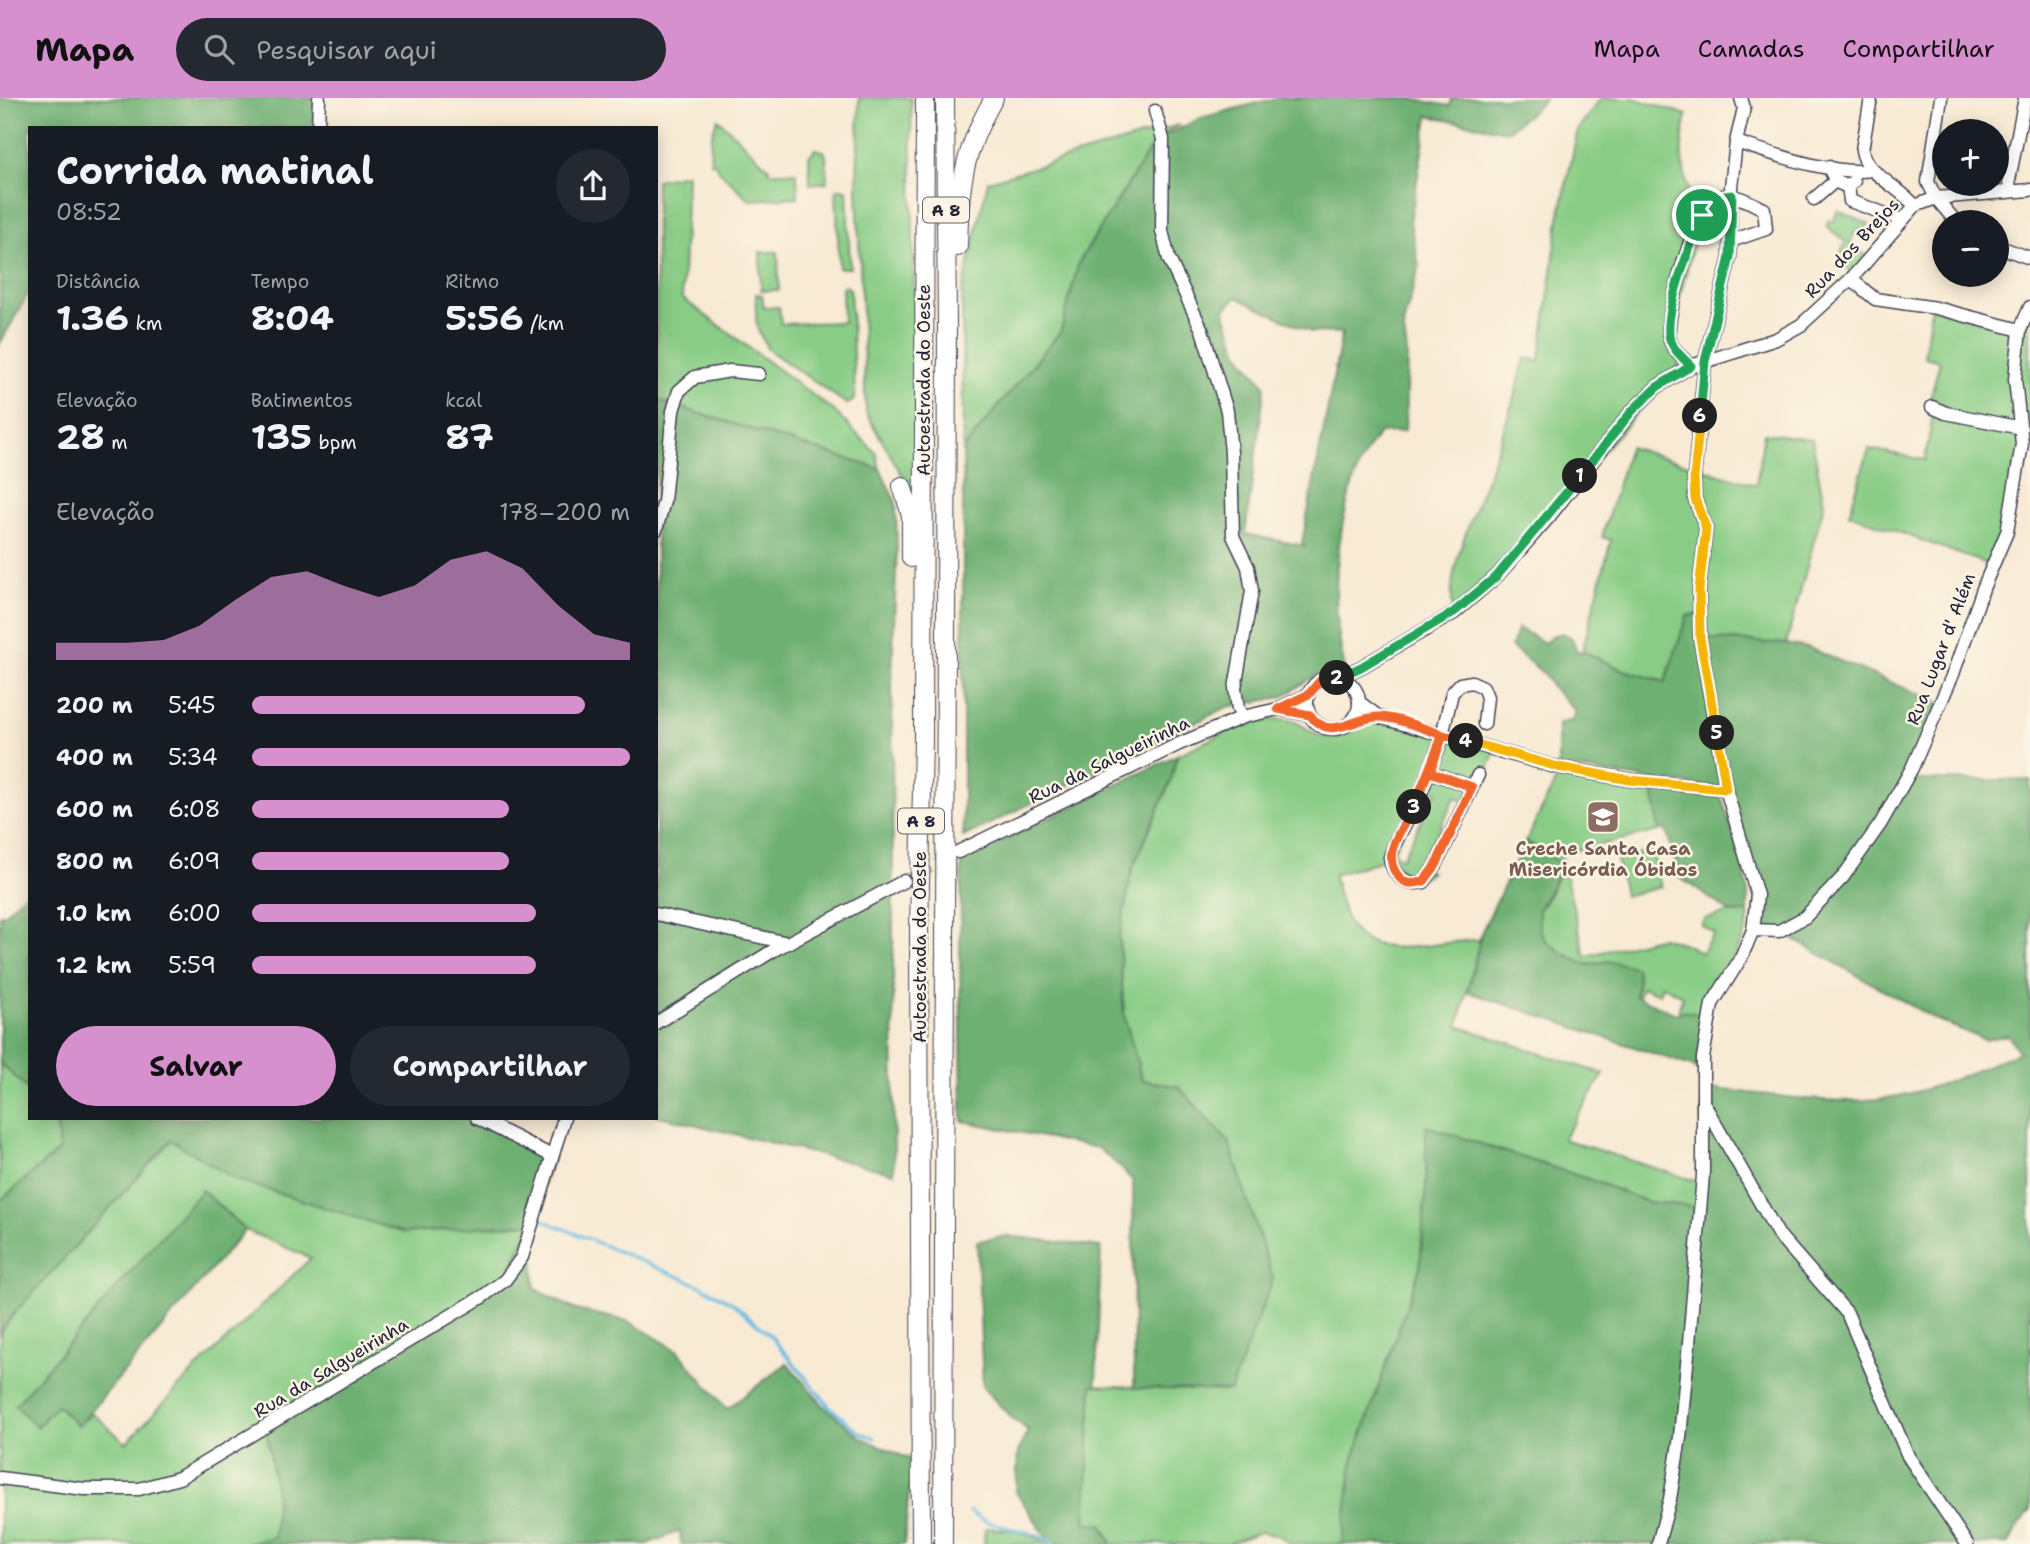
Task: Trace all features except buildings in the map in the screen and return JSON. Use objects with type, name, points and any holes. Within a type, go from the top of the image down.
[{"type":"highway","name":"Autoestrada do Oeste","points":[[921,1544],[919,929],[923,740],[925,98]]},
{"type":"highway","name":"Autoestrada do Oeste","points":[[943,1544],[947,323],[945,98]]},
{"type":"highway","points":[[947,323],[956,284],[960,199],[966,159],[975,134],[994,98]]},
{"type":"highway","points":[[902,486],[911,516],[913,674],[923,740]]},
{"type":"street","points":[[318,126],[319,98]]},
{"type":"street","points":[[1658,1544],[1670,1499],[1680,1437],[1702,1183],[1703,1058],[1712,1004],[1741,958],[1754,930],[1757,895],[1726,789],[1700,638],[1699,590],[1706,528],[1695,499],[1694,478],[1705,361],[1727,278],[1731,241],[1731,187],[1736,142],[1744,108],[1741,98]]},
{"type":"street","points":[[1866,171],[1861,149],[1871,98]]},
{"type":"street","points":[[1941,98],[1928,182],[1946,210]]},
{"type":"street","points":[[2010,191],[2009,180],[2025,117],[2025,98]]},
{"type":"street","points":[[1155,111],[1163,139],[1162,230],[1169,259],[1202,330],[1227,411],[1233,536],[1248,567],[1252,591],[1235,688],[1238,709],[1243,717]]},
{"type":"street","points":[[1736,142],[1802,163],[1866,171],[1901,190],[1915,206],[1936,198],[2030,190]]},
{"type":"street","points":[[1829,167],[1835,181],[1848,186],[1866,171]]},
{"type":"street","points":[[1814,199],[1835,181]]},
{"type":"street","points":[[1848,186],[1850,201],[1902,220]]},
{"type":"street","points":[[1691,366],[1675,349],[1669,337],[1673,304],[1685,260],[1702,215],[1712,200],[1732,195],[1764,209],[1766,229],[1731,241]]},
{"type":"street","name":"Rua dos Brejos","points":[[1337,678],[1361,667],[1454,612],[1497,576],[1548,517],[1632,411],[1657,387],[1691,366],[1776,339],[1801,325],[1851,279],[1915,206]]},
{"type":"street","points":[[2009,250],[2030,258]]},
{"type":"street","points":[[1851,279],[1875,299],[1936,308],[2020,330]]},
{"type":"street","name":"Rua Lugar d' Além","points":[[1754,930],[1779,931],[1805,917],[1843,877],[1881,823],[1912,768],[1953,674],[1984,586],[2007,532],[2022,444],[2015,379],[2020,330],[2030,307]]},
{"type":"street","points":[[658,523],[664,501],[673,411],[679,391],[695,377],[730,371],[759,374]]},
{"type":"street","points":[[1932,407],[1946,413],[2021,428]]},
{"type":"street","points":[[2016,481],[2030,444]]},
{"type":"street","points":[[1361,667],[1357,696],[1355,717],[1349,723],[1343,727],[1328,729],[1314,722],[1310,715],[1307,701],[1309,694],[1320,681],[1337,678],[1348,682],[1357,696],[1379,717]]},
{"type":"street","points":[[1430,772],[1475,781],[1436,865],[1424,881],[1413,884],[1401,880],[1391,867],[1390,857],[1430,772],[1443,735],[1452,693],[1460,684],[1472,682],[1483,687],[1487,697],[1484,724]]},
{"type":"street","name":"Rua da Salgueirinha","points":[[958,852],[1179,744],[1243,717],[1278,709],[1309,694]]},
{"type":"street","name":"Rua da Salgueirinha","points":[[1278,709],[1310,715]]},
{"type":"street","points":[[1349,723],[1379,717],[1558,767],[1630,780],[1726,789]]},
{"type":"street","points":[[658,1022],[788,943],[904,881]]},
{"type":"street","points":[[658,914],[788,943]]},
{"type":"street","points":[[1703,1101],[1778,1234],[1847,1313],[1908,1455],[1967,1544]]},
{"type":"street","points":[[481,1120],[552,1156]]},
{"type":"street","name":"Rua da Salgueirinha","points":[[0,1478],[84,1489],[139,1489],[179,1478],[482,1297],[505,1280],[522,1257],[563,1120]]},
{"type":"green space","points":[[0,98],[319,98],[318,126],[28,126],[28,294],[0,344]]},
{"type":"green space","points":[[859,98],[911,98],[917,501],[866,413],[857,188]]},
{"type":"green space","points":[[1276,98],[1407,98],[1450,106],[1452,98],[1544,98],[1540,105],[1507,131],[1428,116],[1410,222],[1419,266],[1403,325],[1407,351],[1405,431],[1380,433],[1368,448],[1353,481],[1339,542],[1336,606],[1345,670],[1316,675],[1282,697],[1227,707],[963,837],[963,449],[1061,331],[1079,262],[1155,141],[1201,118]],"holes":[[[1236,297],[1311,332],[1342,333],[1302,543],[1305,546],[1245,534],[1265,385],[1240,355],[1224,311]]]},
{"type":"green space","points":[[1601,98],[1633,98],[1687,115],[1682,155],[1690,195],[1709,204],[1701,215],[1669,337],[1681,363],[1495,574],[1453,610],[1456,562],[1507,420],[1525,358],[1540,361],[1559,218],[1578,129]]},
{"type":"green space","points":[[718,119],[770,172],[795,172],[798,197],[750,200],[719,171],[714,162],[711,163],[712,135]]},
{"type":"green space","points":[[1179,125],[1155,141],[1079,262],[1061,331],[963,449],[962,293],[988,181]]},
{"type":"green space","points":[[815,149],[824,151],[826,155],[827,182],[810,184],[809,156]]},
{"type":"green space","points":[[687,174],[682,298],[833,410],[876,453],[880,469],[658,401],[658,180]]},
{"type":"green space","points":[[836,189],[847,189],[850,268],[839,268]]},
{"type":"green space","points":[[1837,211],[1869,224],[1865,232],[1857,228],[1850,244],[1866,255],[1854,274],[1844,266],[1850,259],[1841,252],[1846,242],[1827,227],[1828,220],[1834,222]]},
{"type":"green space","points":[[760,252],[778,252],[779,290],[761,291]]},
{"type":"green space","points":[[842,287],[850,289],[855,395],[853,401],[847,404],[767,349],[756,321],[756,294],[762,295],[764,308],[779,307],[781,324],[843,322]]},
{"type":"green space","points":[[2030,307],[2030,444],[1992,566],[1849,514],[1869,449],[1925,460],[1933,414],[1930,399],[1940,361],[1924,357],[1931,308],[2020,330]]},
{"type":"green space","points":[[658,401],[880,469],[896,503],[892,675],[894,1173],[658,1115]]},
{"type":"green space","points":[[1764,433],[1812,439],[1824,504],[1786,644],[1700,638],[1665,682],[1623,670],[1582,652],[1611,540],[1602,537],[1629,447],[1756,485]]},
{"type":"green space","points":[[1699,614],[1701,638],[1809,648],[1940,703],[1906,780],[2030,780],[2030,1511],[2018,1525],[2009,1544],[1342,1544],[1353,1461],[1420,1267],[1426,1188],[1426,1126],[1588,1179],[1648,1202],[1700,1207],[1703,1101],[1713,1089],[1821,1100],[1886,1098],[1937,1086],[2019,1052],[2008,1035],[1985,1040],[1935,1019],[1779,931],[1753,930],[1757,895],[1726,789],[1558,767],[1558,724],[1573,720],[1575,710],[1552,687],[1543,673],[1511,647],[1518,628],[1545,643],[1552,636],[1563,633],[1572,638],[1577,651],[1623,670],[1665,682],[1687,616]]},
{"type":"green space","points":[[1379,717],[1495,750],[1485,779],[1478,776],[1465,801],[1455,797],[1421,867],[1431,872],[1413,884],[1390,858],[1333,875],[1348,922],[1359,936],[1373,944],[1390,947],[1408,948],[1480,940],[1458,1026],[1604,1074],[1563,1139],[1702,1183],[1700,1207],[1648,1202],[1588,1179],[1426,1126],[1426,1188],[1420,1267],[1353,1461],[1342,1544],[1290,1544],[1280,1536],[1260,1532],[1228,1544],[1112,1544],[1102,1524],[1085,1524],[1092,1385],[1230,1391],[1179,1087],[1142,1080],[1124,1015],[1119,938],[1132,869],[1170,783],[1177,755],[1227,732],[1267,720],[1290,720],[1314,733],[1331,737],[1348,734]],"holes":[[[1424,786],[1437,791],[1402,858],[1393,853]]]},
{"type":"green space","points":[[1177,755],[1170,783],[1132,869],[1119,938],[1124,1015],[1142,1080],[1179,1087],[1229,1142],[1273,1279],[1230,1391],[1134,1388],[1133,1181],[1121,1168],[1098,1148],[962,1121],[962,861]]},
{"type":"green space","points":[[1558,776],[1653,788],[1659,831],[1561,854],[1563,865],[1526,841]]},
{"type":"green space","points":[[1653,788],[1714,795],[1722,799],[1742,862],[1748,890],[1748,912],[1731,913],[1679,877],[1667,832],[1663,829],[1659,831]]},
{"type":"green space","points":[[1526,841],[1563,865],[1539,909],[1539,926],[1544,939],[1562,953],[1588,965],[1608,961],[1636,967],[1638,979],[1635,996],[1676,1014],[1683,1011],[1705,1015],[1697,1068],[1468,992],[1481,933]]},
{"type":"green space","points":[[1652,850],[1661,887],[1624,896],[1617,859]]},
{"type":"green space","points":[[1563,865],[1586,956],[1662,937],[1688,945],[1701,953],[1714,933],[1701,925],[1704,919],[1735,911],[1748,912],[1744,937],[1715,989],[1705,1015],[1683,1011],[1678,1013],[1682,996],[1662,985],[1659,994],[1642,987],[1638,997],[1635,996],[1638,979],[1608,961],[1588,965],[1562,953],[1544,939],[1539,926],[1539,909],[1546,901]]},
{"type":"green space","points":[[28,891],[28,1089],[0,1063],[0,914],[3,915]]},
{"type":"green space","points":[[0,1063],[28,1089],[28,1120],[52,1120],[57,1126],[59,1150],[0,1201]]},
{"type":"green space","points":[[52,1120],[481,1120],[552,1156],[532,1223],[405,1233],[237,1180],[171,1140],[12,1316],[0,1333],[0,1201],[59,1150],[57,1126]]},
{"type":"green space","points":[[171,1140],[532,1223],[505,1280],[273,1468],[276,1494],[274,1537],[242,1544],[0,1544],[0,1334],[12,1316]],"holes":[[[202,1190],[245,1230],[311,1258],[192,1373],[126,1443],[91,1412],[78,1426],[57,1405]]]},
{"type":"green space","points":[[202,1190],[245,1230],[78,1426],[57,1405],[37,1427],[15,1405]]},
{"type":"green space","points":[[532,1223],[535,1289],[576,1310],[628,1321],[677,1350],[727,1409],[787,1363],[822,1404],[860,1437],[912,1460],[904,1544],[681,1544],[680,1531],[647,1544],[242,1544],[274,1537],[276,1494],[266,1427],[505,1280]]},
{"type":"green space","points":[[1007,1236],[1101,1247],[1096,1385],[1092,1386],[1085,1523],[1102,1524],[1112,1544],[1051,1544],[1016,1492],[1018,1452],[1028,1430],[1014,1420],[983,1388],[977,1241]]},
{"type":"green space","points":[[985,1528],[1019,1531],[1054,1544],[984,1544]]},
{"type":"waterway","points":[[543,1220],[701,1286],[734,1304],[770,1335],[830,1407],[859,1432],[875,1438]]},
{"type":"waterway","points":[[970,1511],[989,1522],[1034,1534],[1054,1544]]},
{"type":"tunnel","points":[[904,881],[950,857]]},
{"type":"place","name":"Creche Santa Casa Misericórdia Óbidos","points":[[1603,817]]},
{"type":"route","points":[[1702,215],[1685,260],[1673,304],[1669,337],[1675,349],[1691,366],[1657,387],[1632,411],[1548,517],[1497,576],[1454,612],[1361,667],[1337,678],[1320,681],[1309,694],[1278,709],[1310,715],[1314,722],[1328,729],[1379,717],[1443,735],[1420,795],[1390,857],[1391,867],[1401,880],[1413,884],[1424,881],[1436,865],[1472,787],[1430,772],[1443,735],[1558,767],[1630,780],[1726,789],[1700,638],[1699,590],[1706,528],[1695,499],[1694,478],[1705,361],[1730,257],[1732,195],[1712,200],[1702,215]]}]
